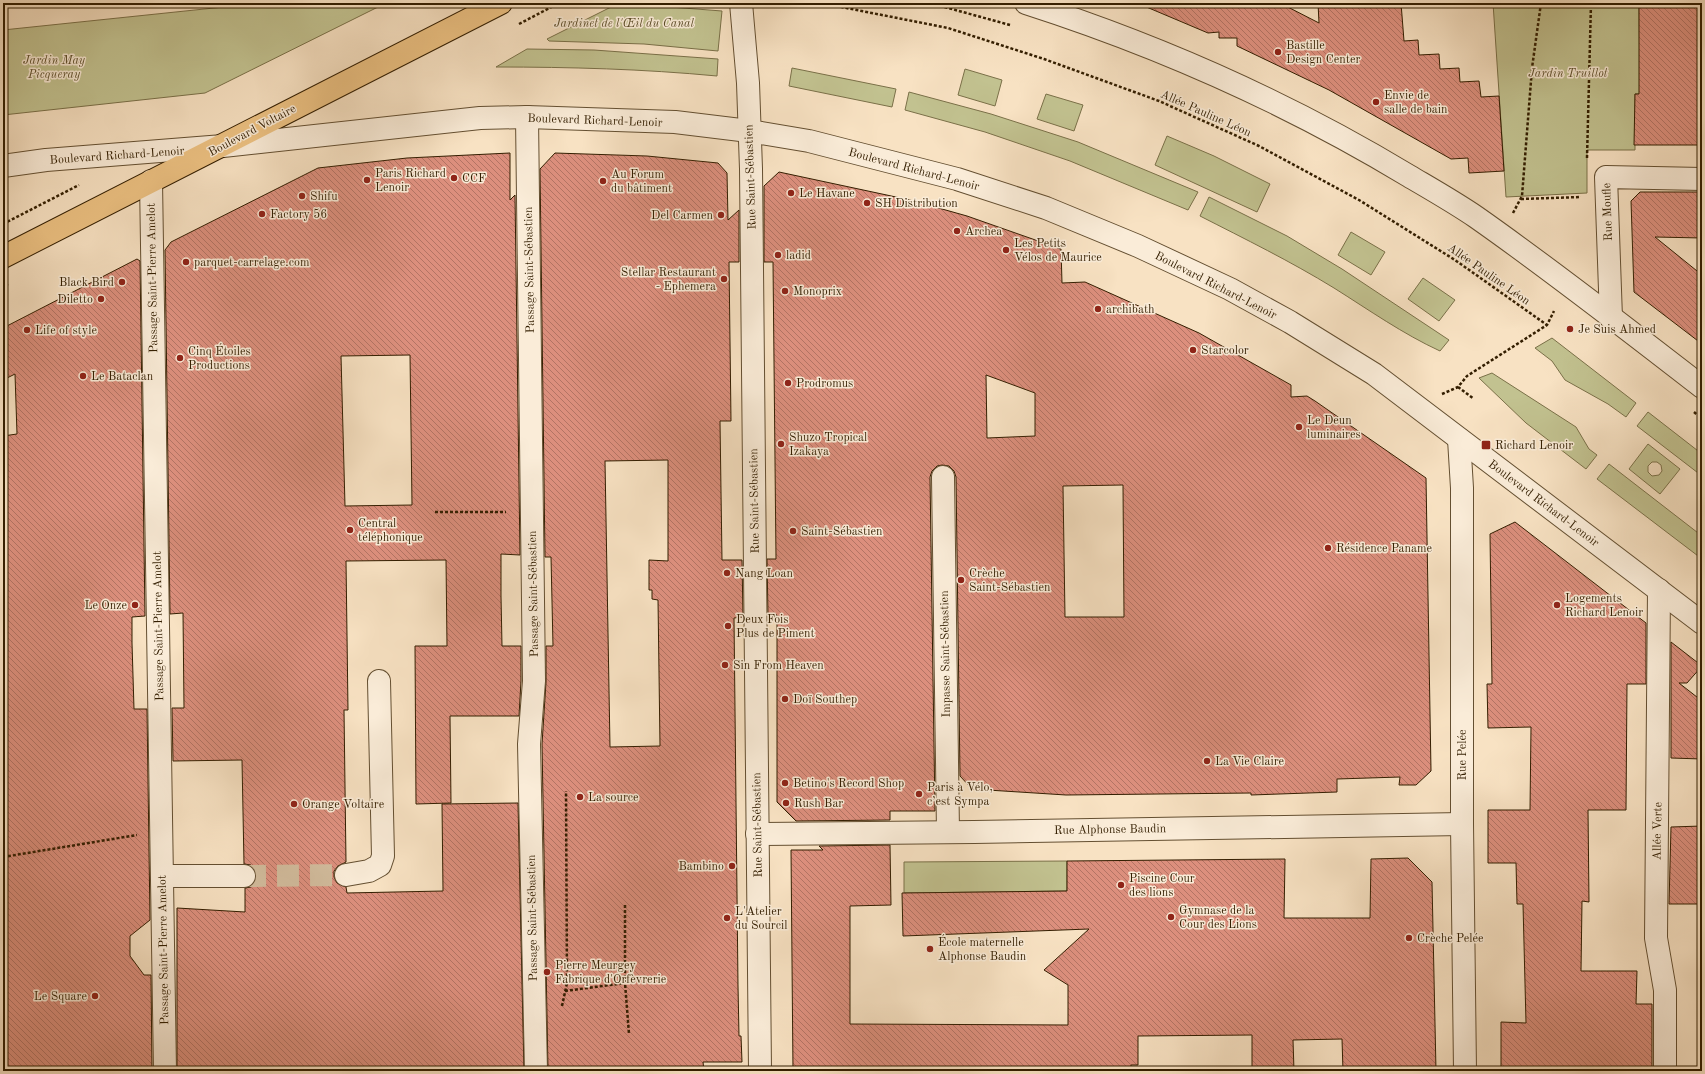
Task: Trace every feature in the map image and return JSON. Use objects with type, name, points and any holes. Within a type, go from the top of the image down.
[{"type":"main road","name":"Boulevard Voltaire","points":[[3,257],[501,3]]},
{"type":"street","name":"Rue Saint-Sébastien","points":[[741,3],[748,83],[751,185],[760,1071]]},
{"type":"street","points":[[1026,3],[1084,22],[1166,53],[1271,100],[1355,144],[1475,216],[1702,387]]},
{"type":"street","name":"Boulevard Richard-Lenoir","points":[[3,166],[46,160],[223,146],[480,118],[527,117],[675,122],[749,131],[809,141],[957,179],[1046,208],[1138,246],[1230,289],[1290,322],[1374,374],[1702,624]]},
{"type":"street","name":"Passage Saint-Sébastien","points":[[527,117],[534,681],[528,744],[536,1071]]},
{"type":"street","name":"Rue Moufle","points":[[1611,318],[1606,177],[1702,178]]},
{"type":"street","name":"Passage Saint-Pierre Amelot","points":[[151,181],[166,1071]]},
{"type":"street","name":"Rue Pelée","points":[[1459,439],[1462,488],[1462,824],[1465,1071]]},
{"type":"street","name":"Impasse Saint-Sébastien","points":[[944,477],[948,832]]},
{"type":"street","name":"Allée Verte","points":[[1659,590],[1656,938],[1665,990],[1665,1071]]},
{"type":"street","points":[[346,875],[369,871],[380,865],[383,856],[379,681]]},
{"type":"street","name":"Rue Alphonse Baudin","points":[[757,834],[1462,824]]},
{"type":"street","points":[[162,876],[244,876]]},
{"type":"path","name":"Allée Pauline Léon","points":[[821,3],[948,28],[1044,59],[1159,101],[1252,142],[1359,200],[1455,260],[1547,325]]},
{"type":"path","points":[[930,3],[1016,27]]},
{"type":"path","points":[[1541,3],[1532,68],[1522,197],[1606,196]]},
{"type":"path","points":[[1587,150],[1591,3]]},
{"type":"path","points":[[3,224],[21,215]]},
{"type":"path","points":[[1440,395],[1458,387],[1467,376],[1547,325],[1554,311]]},
{"type":"path","points":[[1458,387],[1474,399]]},
{"type":"path","points":[[435,512],[509,512]]},
{"type":"path","points":[[561,1012],[567,983],[566,791]]},
{"type":"path","points":[[3,857],[143,834]]},
{"type":"path","points":[[625,905],[625,983],[629,1034]]},
{"type":"path","points":[[565,991],[625,983]]},
{"type":"green space","name":"Jardin May Picqueray","points":[[262,3],[379,3],[380,6],[205,93],[3,115],[3,30]]},
{"type":"green space","name":"Jardinet de l'Œil du Canal","points":[[619,3],[722,11],[718,51],[644,44],[549,41],[547,39]]},
{"type":"green space","name":"Jardin Truillot","points":[[1493,3],[1639,3],[1640,94],[1635,94],[1635,150],[1587,150],[1587,193],[1506,197]]},
{"type":"green space","name":"Jardinet de l'Œil du Canal","points":[[527,49],[594,50],[718,59],[717,76],[606,69],[496,67]]},
{"type":"green space","points":[[792,68],[896,89],[892,107],[789,86]]},
{"type":"green space","points":[[965,69],[1002,80],[995,106],[958,95]]},
{"type":"green space","points":[[909,92],[991,114],[1078,142],[1198,192],[1188,210],[1070,161],[985,132],[905,110]]},
{"type":"green space","points":[[1046,94],[1083,105],[1074,131],[1037,119]]},
{"type":"green space","points":[[1167,136],[1214,156],[1270,184],[1257,212],[1155,165]]},
{"type":"green space","points":[[1209,197],[1287,236],[1342,269],[1449,340],[1440,351],[1399,329],[1301,269],[1200,216]]},
{"type":"green space","points":[[1351,232],[1385,252],[1371,275],[1338,255]]},
{"type":"green space","points":[[1423,278],[1455,300],[1439,321],[1408,299]]},
{"type":"green space","points":[[1552,338],[1636,403],[1626,417],[1608,404],[1565,380],[1552,361],[1535,348]]},
{"type":"green space","points":[[1492,373],[1576,427],[1589,449],[1597,455],[1586,469],[1526,423],[1479,378]]},
{"type":"green space","points":[[1648,412],[1702,454],[1702,476],[1637,426]]},
{"type":"green space","points":[[1648,444],[1680,469],[1660,494],[1629,469]],"holes":[[[1652,462],[1657,462],[1661,465],[1662,471],[1659,475],[1652,476],[1648,472],[1648,466]]]},
{"type":"green space","points":[[1609,464],[1702,536],[1702,559],[1597,479]]},
{"type":"green space","points":[[1067,861],[1067,891],[904,893],[904,862]]},
{"type":"building","points":[[1137,3],[1280,3],[1319,23],[1318,3],[1401,3],[1404,41],[1418,40],[1419,55],[1439,54],[1440,69],[1459,68],[1460,82],[1479,81],[1481,97],[1499,96],[1504,171],[1469,173],[1468,158],[1451,159],[1329,90],[1237,46],[1237,38],[1219,38],[1219,32],[1208,33]]},
{"type":"building","points":[[1639,3],[1702,3],[1702,145],[1634,145],[1635,94],[1639,94]]},
{"type":"building","points":[[510,153],[510,200],[515,195],[520,555],[501,554],[501,596],[502,646],[521,646],[519,716],[450,716],[451,803],[416,804],[415,646],[447,646],[446,560],[346,561],[348,710],[344,710],[346,862],[338,866],[334,871],[334,877],[337,883],[346,887],[347,893],[443,891],[442,804],[518,803],[524,1071],[177,1071],[177,908],[245,912],[245,888],[251,887],[255,883],[256,876],[255,870],[251,865],[244,864],[242,760],[173,761],[172,708],[184,708],[183,613],[170,614],[165,250],[171,242],[318,168],[407,158]],"holes":[[[410,355],[412,505],[345,506],[341,356]]]},
{"type":"building","points":[[555,153],[647,156],[718,163],[727,173],[728,220],[739,210],[739,262],[729,262],[731,421],[720,421],[722,560],[742,560],[743,617],[734,618],[738,986],[739,1036],[741,1036],[742,1062],[703,1062],[704,1071],[548,1071],[542,744],[546,682],[546,646],[553,646],[551,557],[545,557],[540,169]],"holes":[[[668,460],[668,561],[649,560],[649,590],[652,590],[652,599],[658,600],[660,746],[610,747],[605,461]]]},
{"type":"building","points":[[779,172],[910,200],[967,216],[1061,249],[1062,283],[1085,282],[1199,333],[1291,385],[1291,397],[1307,396],[1426,478],[1431,771],[1416,785],[1399,785],[1400,777],[1337,779],[1337,792],[1251,795],[1251,793],[1066,795],[972,789],[960,776],[956,477],[954,471],[949,466],[942,465],[937,466],[932,471],[930,477],[935,811],[890,811],[890,820],[796,821],[777,802],[777,615],[768,616],[767,559],[776,559],[773,262],[764,262],[764,186]],"holes":[[[986,375],[1035,393],[1035,436],[987,438]],[[1123,485],[1124,617],[1065,617],[1063,486]]]},
{"type":"building","points":[[1640,192],[1702,192],[1702,238],[1655,237],[1702,275],[1702,344],[1634,292],[1631,201]]},
{"type":"building","points":[[137,259],[140,261],[145,616],[132,617],[132,643],[134,709],[147,709],[150,920],[130,936],[130,956],[144,975],[151,975],[152,1071],[3,1071],[3,436],[17,434],[15,374],[3,380],[3,328]]},
{"type":"building","points":[[1515,522],[1646,623],[1646,684],[1627,684],[1626,810],[1588,810],[1589,902],[1582,901],[1581,971],[1637,971],[1636,1004],[1652,1004],[1652,1071],[1501,1071],[1501,1022],[1526,1023],[1523,904],[1517,904],[1516,863],[1488,863],[1488,810],[1530,810],[1531,727],[1488,728],[1487,684],[1492,684],[1490,534]]},
{"type":"building","points":[[1671,642],[1702,666],[1687,683],[1679,683],[1702,701],[1702,759],[1671,758]]},
{"type":"building","points":[[1702,826],[1702,904],[1669,904],[1671,827]]},
{"type":"building","points":[[890,845],[891,905],[850,906],[850,1024],[1068,1025],[1068,985],[1044,970],[1089,929],[903,936],[902,893],[1067,891],[1067,861],[1285,859],[1284,918],[1370,918],[1371,859],[1408,858],[1432,882],[1436,1071],[1343,1071],[1342,1039],[1293,1040],[1294,1071],[1252,1071],[1252,1035],[1138,1036],[1138,1065],[1131,1065],[1131,1071],[793,1071],[791,850],[823,850],[819,846]]},
{"type":"tunnel","points":[[244,876],[346,875]]},
{"type":"place","name":"Bastille Design Center","points":[[1278,52]]},
{"type":"place","name":"Envie de salle de bain","points":[[1376,102]]},
{"type":"place","name":"CCF","points":[[454,178]]},
{"type":"place","name":"Paris Richard Lenoir","points":[[367,180]]},
{"type":"place","name":"Au Forum du bâtiment","points":[[603,181]]},
{"type":"place","name":"Le Havane","points":[[791,193]]},
{"type":"place","name":"Shifu","points":[[302,196]]},
{"type":"place","name":"SH Distribution","points":[[867,203]]},
{"type":"place","name":"Factory 56","points":[[262,214]]},
{"type":"place","name":"Del Carmen","points":[[721,215]]},
{"type":"place","name":"Archea","points":[[957,231]]},
{"type":"place","name":"Les Petits Vélos de Maurice","points":[[1006,250]]},
{"type":"place","name":"ladid","points":[[778,255]]},
{"type":"place","name":"parquet-carrelage.com","points":[[186,262]]},
{"type":"place","name":"Stellar Restaurant - Ephemera","points":[[724,279]]},
{"type":"place","name":"Black Bird","points":[[122,282]]},
{"type":"place","name":"Monoprix","points":[[785,291]]},
{"type":"place","name":"Diletto","points":[[101,299]]},
{"type":"place","name":"archibath","points":[[1098,309]]},
{"type":"place","name":"Je Suis Ahmed","points":[[1570,329]]},
{"type":"place","name":"Life of style","points":[[27,330]]},
{"type":"place","name":"Starcolor","points":[[1193,350]]},
{"type":"place","name":"Cinq Étoiles Productions","points":[[180,358]]},
{"type":"place","name":"Le Bataclan","points":[[83,376]]},
{"type":"place","name":"Prodromus","points":[[788,383]]},
{"type":"place","name":"Le Deun luminaires","points":[[1299,427]]},
{"type":"place","name":"Shuzo Tropical Izakaya","points":[[781,444]]},
{"type":"place","name":"Richard Lenoir","points":[[1486,445]]},
{"type":"place","name":"Central téléphonique","points":[[350,530]]},
{"type":"place","name":"Saint-Sébastien","points":[[793,531]]},
{"type":"place","name":"Résidence Paname","points":[[1328,548]]},
{"type":"place","name":"Nang Loan","points":[[727,573]]},
{"type":"place","name":"Crèche Saint-Sébastien","points":[[961,580]]},
{"type":"place","name":"Le Onze","points":[[135,605]]},
{"type":"place","name":"Logements Richard Lenoir","points":[[1557,605]]},
{"type":"place","name":"Deux Fois Plus de Piment","points":[[728,626]]},
{"type":"place","name":"Sin From Heaven","points":[[725,665]]},
{"type":"place","name":"Doï Southep","points":[[785,699]]},
{"type":"place","name":"La Vie Claire","points":[[1207,761]]},
{"type":"place","name":"Betino's Record Shop","points":[[785,783]]},
{"type":"place","name":"Paris à Vélo, c’est Sympa","points":[[919,794]]},
{"type":"place","name":"La source","points":[[580,797]]},
{"type":"place","name":"Rush Bar","points":[[786,803]]},
{"type":"place","name":"Orange Voltaire","points":[[294,804]]},
{"type":"place","name":"Bambino","points":[[732,866]]},
{"type":"place","name":"Piscine Cour des lions","points":[[1121,885]]},
{"type":"place","name":"Gymnase de la Cour des Lions","points":[[1171,917]]},
{"type":"place","name":"L'Atelier du Sourcil","points":[[727,918]]},
{"type":"place","name":"Crèche Pelée","points":[[1409,938]]},
{"type":"place","name":"École maternelle Alphonse Baudin","points":[[930,949]]},
{"type":"place","name":"Pierre Meurgey Fabrique d'Orfèvrerie","points":[[547,972]]},
{"type":"place","name":"Le Square","points":[[95,996]]}]
